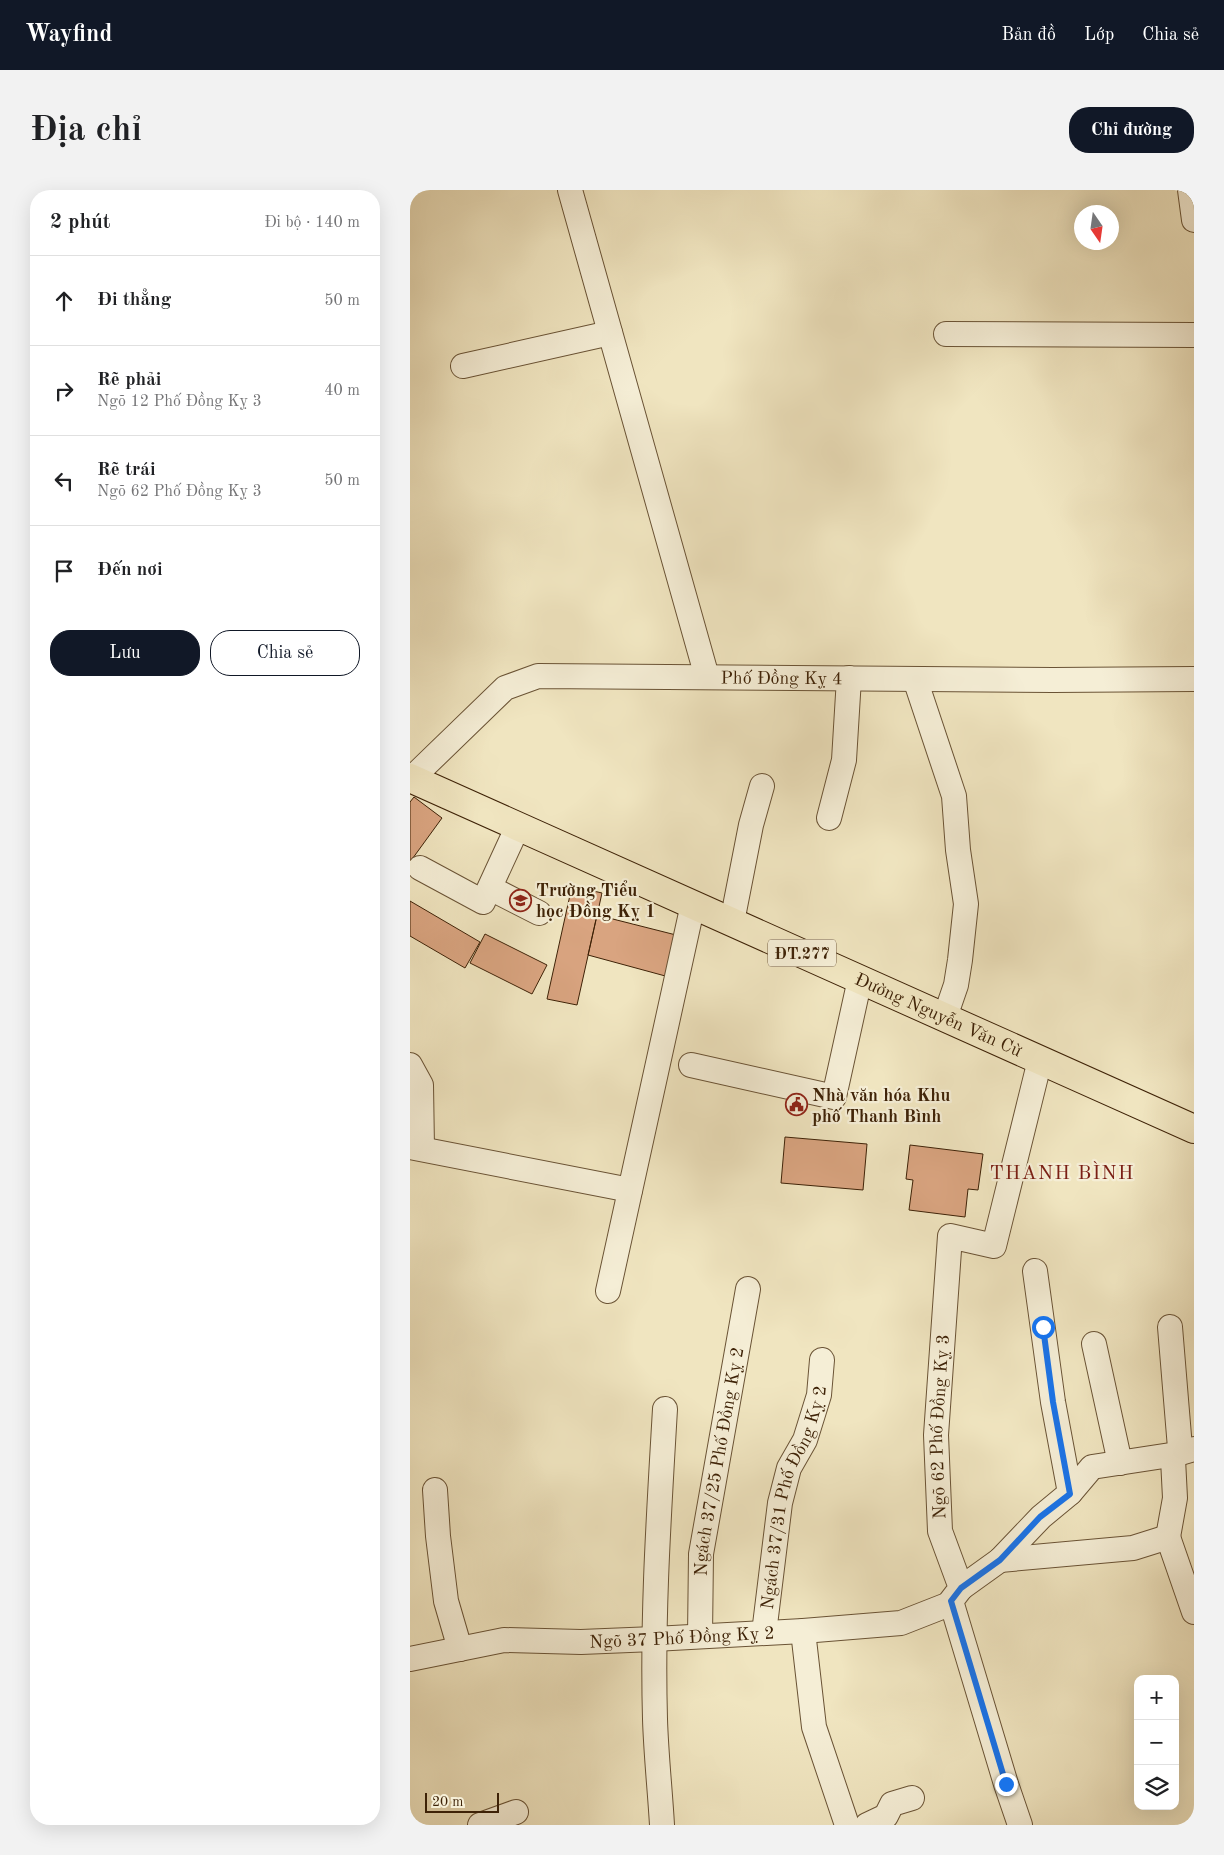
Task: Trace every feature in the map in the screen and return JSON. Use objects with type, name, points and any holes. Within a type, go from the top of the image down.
[{"type":"main road","name":"Đường Nguyễn Văn Cừ","points":[[411,779],[1040,1060],[1193,1126]]},
{"type":"street","points":[[570,190],[707,677]]},
{"type":"street","points":[[1190,190],[1194,220]]},
{"type":"street","points":[[463,366],[610,334]]},
{"type":"street","points":[[946,334],[1194,335]]},
{"type":"street","name":"Phố Đồng Kỵ 4","points":[[411,779],[505,688],[538,676],[1052,680],[1194,679]]},
{"type":"street","points":[[829,818],[844,760],[849,678]]},
{"type":"street","points":[[914,679],[954,796],[958,850],[966,904],[956,985],[945,1017]]},
{"type":"street","points":[[732,922],[751,825],[762,786]]},
{"type":"street","points":[[420,868],[484,902],[518,826]]},
{"type":"street","points":[[490,888],[538,913]]},
{"type":"street","points":[[608,1291],[693,904]]},
{"type":"street","points":[[691,1065],[834,1097],[860,979]]},
{"type":"street","name":"Ngõ 62 Phố Đồng Kỵ 3","points":[[1020,1825],[997,1758],[940,1531],[936,1435],[950,1236],[994,1246],[1040,1060]]},
{"type":"street","points":[[410,1065],[421,1085],[416,1148],[630,1190]]},
{"type":"street","points":[[1035,1271],[1053,1402],[1070,1494]]},
{"type":"street","name":"Ngách 37/25 Phố Đồng Kỵ 2","points":[[700,1636],[701,1554],[748,1289]]},
{"type":"street","points":[[1170,1327],[1180,1448],[1185,1452],[1173,1459],[1175,1498],[1168,1537],[1194,1612]]},
{"type":"street","points":[[1094,1344],[1120,1463]]},
{"type":"street","name":"Ngách 37/31 Phố Đồng Kỵ 2","points":[[764,1633],[780,1503],[789,1468],[805,1440],[819,1395],[822,1360]]},
{"type":"street","points":[[662,1825],[655,1721],[654,1639],[665,1409]]},
{"type":"street","name":"Ngõ 37 Phố Đồng Kỵ 2","points":[[410,1659],[504,1640],[581,1642],[654,1639],[803,1631],[901,1623],[956,1596],[1000,1560],[1040,1517],[1070,1494],[1092,1467],[1185,1452]]},
{"type":"street","points":[[435,1490],[438,1536],[446,1600],[460,1649]]},
{"type":"street","points":[[1000,1560],[1133,1548],[1168,1537]]},
{"type":"street","points":[[803,1631],[814,1728],[847,1825]]},
{"type":"street","points":[[867,1825],[886,1816],[892,1804],[912,1798]]},
{"type":"street","points":[[480,1825],[516,1812]]},
{"type":"building","points":[[414,797],[442,818],[410,862],[410,802]]},
{"type":"building","points":[[572,886],[602,893],[577,1005],[547,999]]},
{"type":"building","points":[[410,901],[480,942],[465,968],[410,936]]},
{"type":"building","points":[[597,915],[680,936],[669,977],[588,955]]},
{"type":"building","points":[[485,934],[547,965],[532,994],[470,963]]},
{"type":"building","points":[[785,1137],[867,1144],[863,1190],[781,1183]]},
{"type":"building","points":[[910,1145],[983,1154],[978,1190],[968,1189],[965,1217],[909,1210],[913,1180],[906,1179]]},
{"type":"place","name":"Trường Tiểu học Đồng Kỵ 1","points":[[520,900]]},
{"type":"place","name":"Nhà văn hóa Khu phố Thanh Bình","points":[[796,1105]]},
{"type":"district","name":"THANH BÌNH","points":[[1062,1172]]},
{"type":"route","points":[[1006,1784],[951,1601],[961,1588],[1000,1560],[1040,1517],[1070,1494],[1053,1402],[1043,1327]]}]
